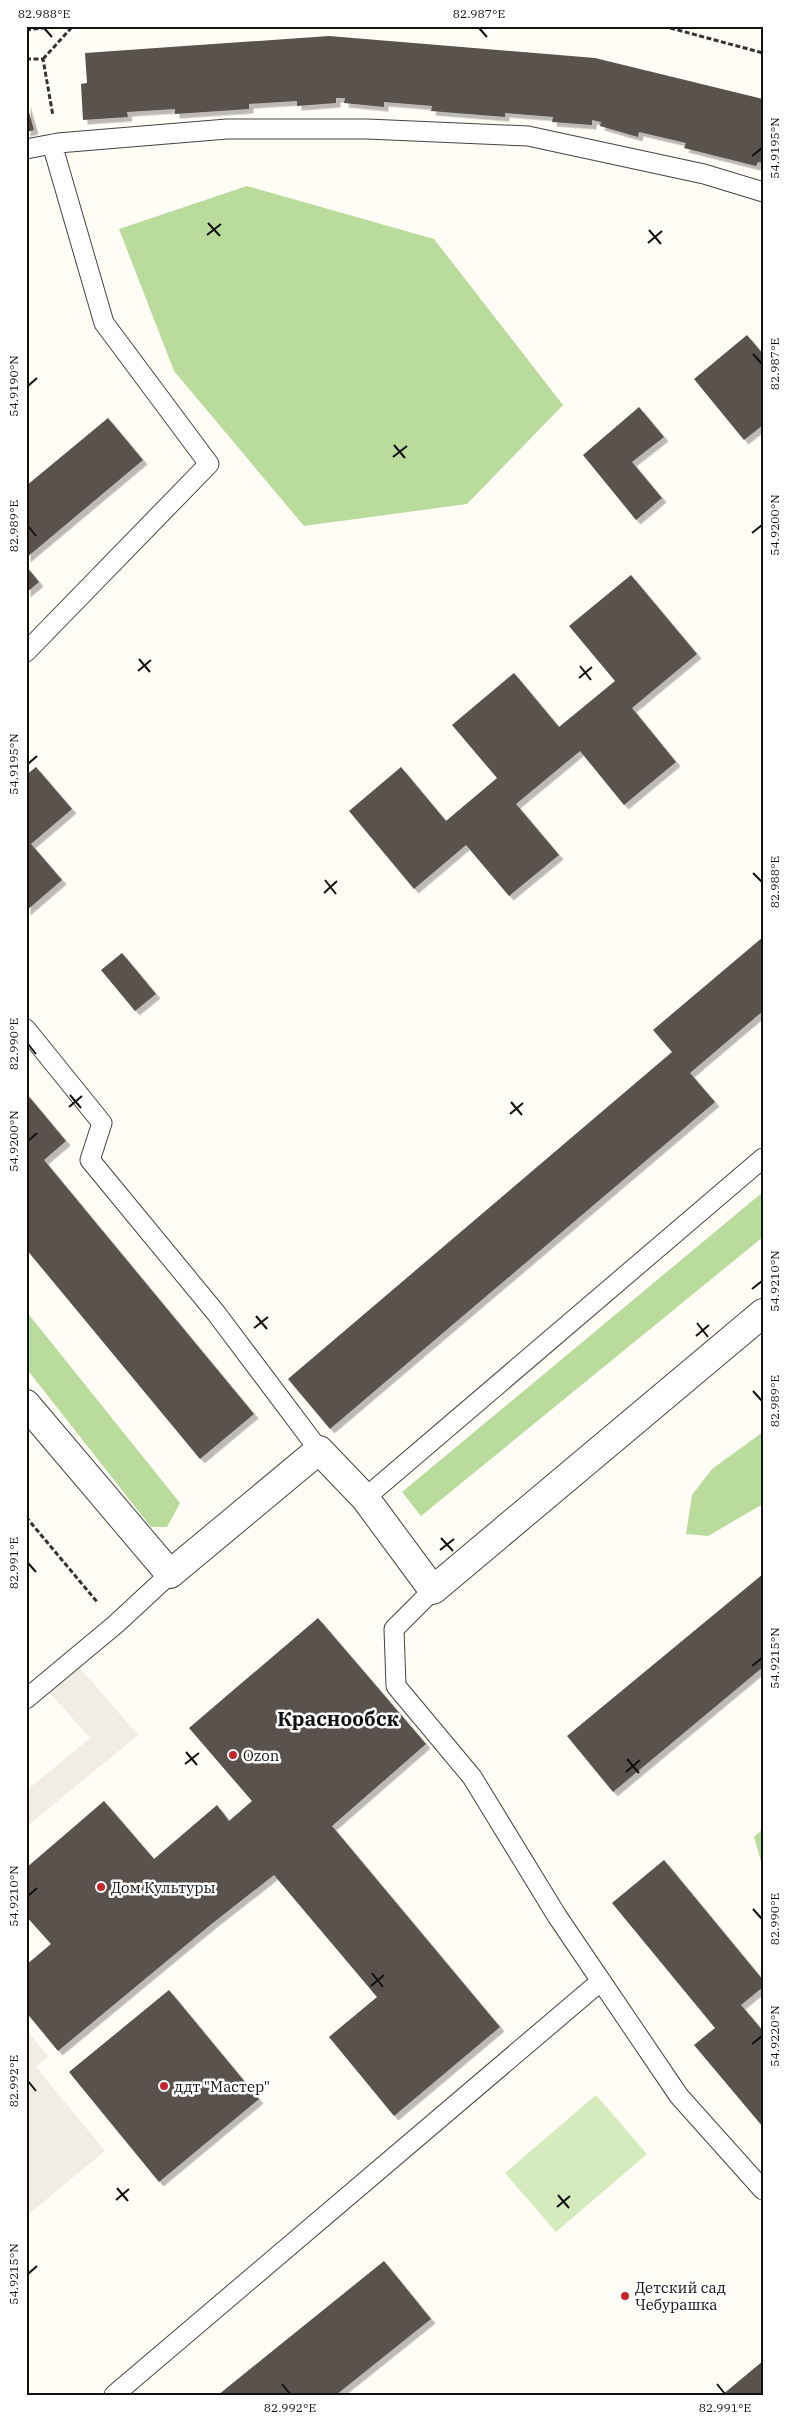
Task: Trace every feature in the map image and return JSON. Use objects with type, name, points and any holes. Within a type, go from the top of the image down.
[{"type":"street","points":[[26,1404],[170,1574],[319,1450],[365,1498],[434,1590],[763,1314]]},
{"type":"lane","points":[[26,149],[55,143],[227,129],[367,129],[528,136],[704,174],[763,192]]},
{"type":"lane","points":[[26,652],[209,464],[104,323],[55,143]]},
{"type":"lane","points":[[26,1029],[102,1123],[90,1160],[216,1313],[319,1450]]},
{"type":"lane","points":[[365,1498],[763,1158]]},
{"type":"lane","points":[[26,1698],[116,1624],[170,1574]]},
{"type":"lane","points":[[434,1590],[394,1629],[396,1686],[472,1777],[557,1916],[679,2096],[763,2190]]},
{"type":"lane","points":[[114,2395],[601,1981]]},
{"type":"path","points":[[26,30],[59,26]]},
{"type":"path","points":[[26,59],[44,59],[73,26]]},
{"type":"path","points":[[663,26],[763,53]]},
{"type":"path","points":[[44,59],[55,143]]},
{"type":"path","points":[[26,1518],[116,1624]]},
{"type":"green space","points":[[247,186],[434,239],[563,405],[467,504],[304,526],[174,371],[119,229]]},
{"type":"green space","points":[[763,1192],[763,1237],[421,1516],[402,1492]]},
{"type":"green space","points":[[26,1311],[180,1503],[167,1527],[151,1527],[26,1368]]},
{"type":"green space","points":[[763,1432],[763,1504],[708,1536],[686,1534],[692,1495],[712,1469]]},
{"type":"green space","points":[[763,1829],[763,1868],[754,1837]]},
{"type":"green space","points":[[596,2095],[647,2154],[556,2232],[505,2173]]},
{"type":"shaded area","points":[[73,1660],[138,1735],[26,1827],[26,1791],[90,1738],[43,1685]]},
{"type":"shaded area","points":[[26,2030],[48,2056],[36,2067],[105,2151],[26,2216]]},
{"type":"building","points":[[329,36],[595,58],[763,99],[763,163],[758,162],[756,166],[684,148],[686,143],[639,132],[638,137],[600,126],[601,122],[592,120],[592,125],[552,122],[553,117],[505,113],[505,117],[431,111],[432,106],[384,102],[384,107],[344,103],[345,98],[336,98],[336,103],[297,106],[297,101],[249,104],[249,109],[175,114],[175,109],[127,112],[128,117],[83,120],[81,84],[87,83],[85,53]]},
{"type":"building","points":[[26,102],[34,130],[26,132]]},
{"type":"building","points":[[747,335],[763,354],[763,425],[744,440],[694,379]]},
{"type":"building","points":[[639,407],[664,437],[632,462],[662,498],[636,520],[583,455]]},
{"type":"building","points":[[108,418],[143,460],[26,558],[26,486]]},
{"type":"building","points":[[26,566],[39,582],[26,593]]},
{"type":"building","points":[[631,575],[697,654],[632,708],[676,762],[624,805],[580,751],[516,804],[559,855],[509,896],[466,845],[414,889],[349,811],[401,767],[446,821],[497,778],[452,725],[514,673],[559,727],[615,681],[569,626]]},
{"type":"building","points":[[36,767],[72,809],[31,844],[62,880],[26,911],[26,775]]},
{"type":"building","points":[[763,937],[763,1011],[690,1073],[715,1102],[330,1429],[288,1379],[672,1052],[653,1030]]},
{"type":"building","points":[[122,953],[156,994],[135,1011],[101,970]]},
{"type":"building","points":[[26,1093],[66,1141],[44,1160],[254,1414],[200,1459],[26,1249]]},
{"type":"building","points":[[763,1574],[763,1667],[613,1792],[567,1736]]},
{"type":"building","points":[[318,1618],[426,1744],[332,1826],[500,2027],[394,2116],[329,2037],[377,1997],[274,1875],[209,1926],[58,2051],[26,2012],[26,1965],[51,1944],[26,1916],[26,1868],[104,1801],[154,1859],[217,1805],[229,1821],[252,1801],[189,1728]]},
{"type":"building","points":[[664,1860],[763,1980],[763,1987],[741,2005],[763,2031],[763,2127],[694,2045],[715,2028],[612,1903]]},
{"type":"building","name":"ддт \"Мастер\"","points":[[169,1990],[259,2099],[159,2182],[69,2072]]},
{"type":"building","points":[[384,2261],[431,2319],[336,2395],[218,2395]]},
{"type":"building","points":[[763,2361],[763,2395],[722,2395]]},
{"type":"place","name":"Ozon","points":[[233,1755]]},
{"type":"place","name":"Дом Культуры","points":[[101,1887]]},
{"type":"place","name":"ддт \"Мастер\"","points":[[164,2086]]},
{"type":"place","name":"Детский сад Чебурашка","points":[[625,2296]]},
{"type":"district","name":"Краснообск","points":[[338,1718]]}]
